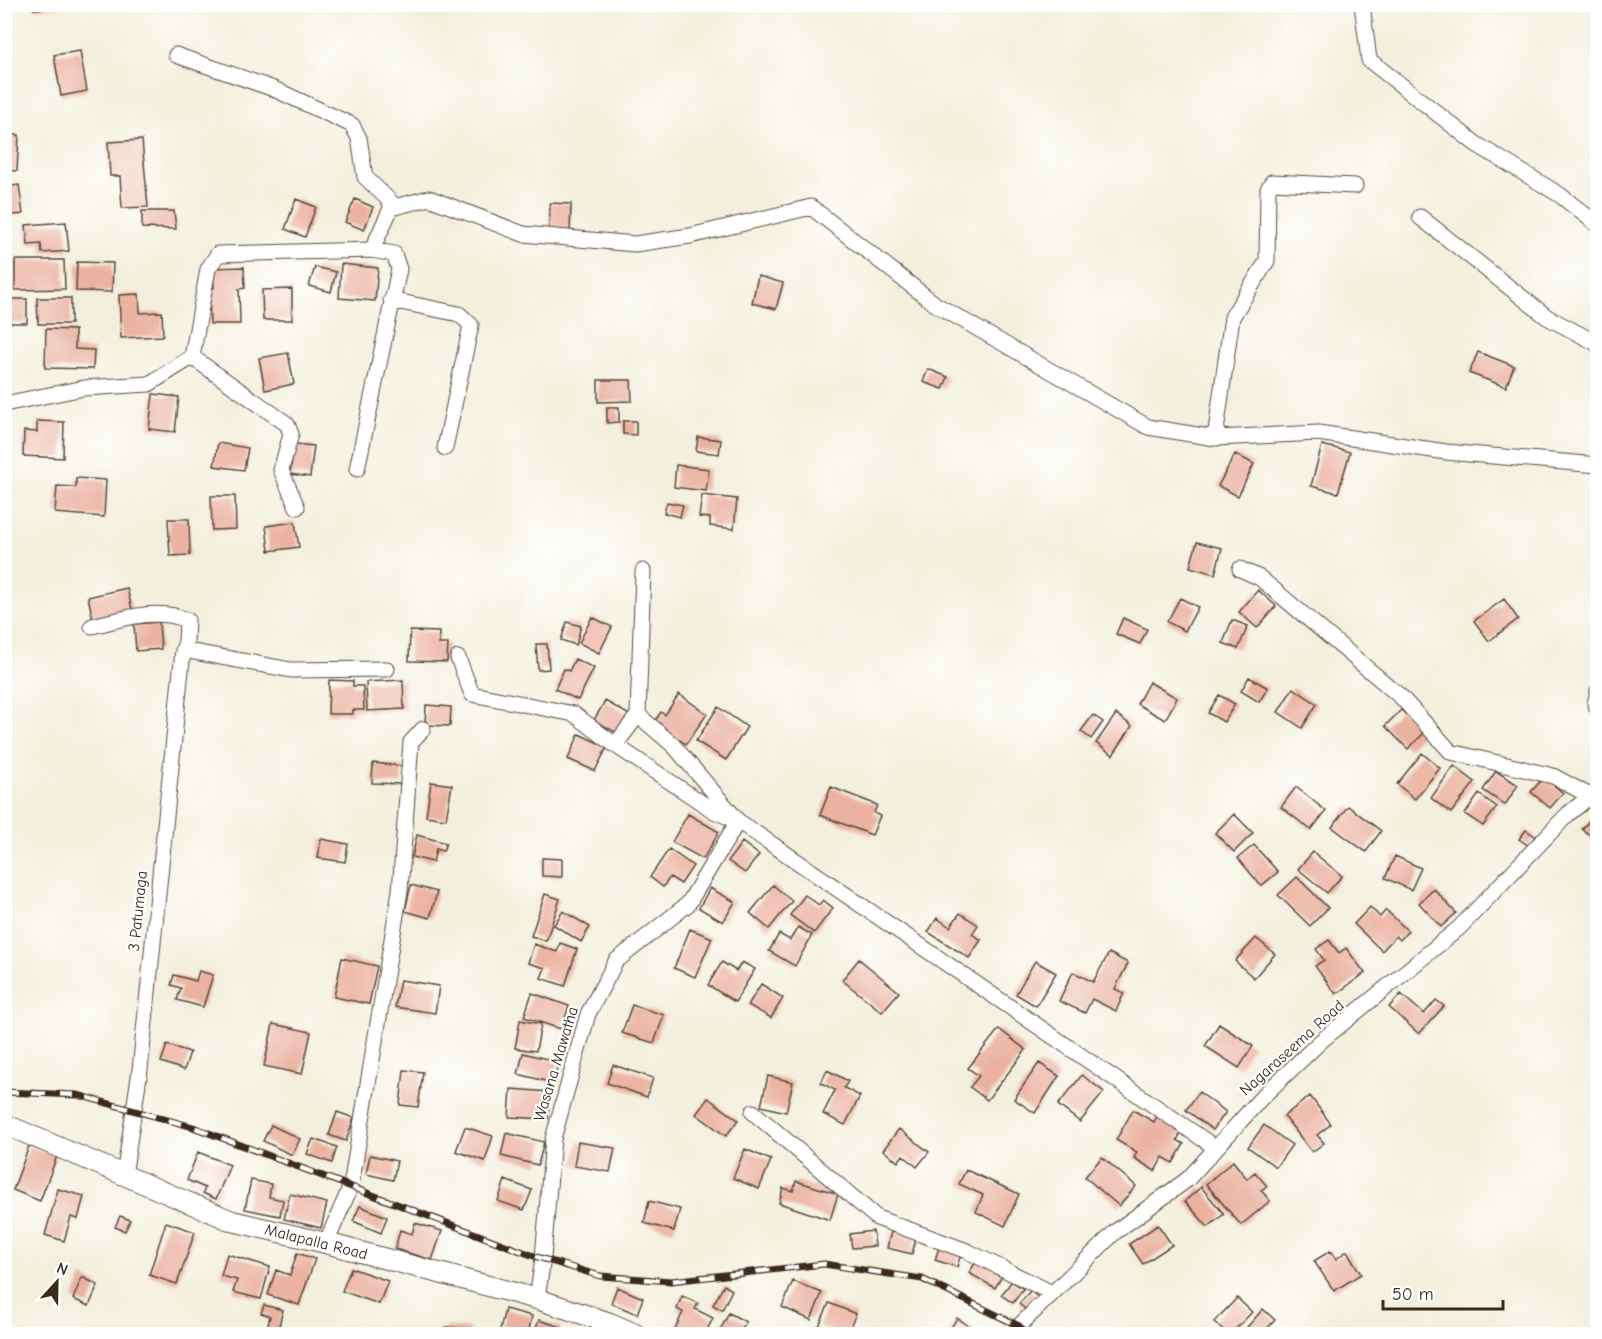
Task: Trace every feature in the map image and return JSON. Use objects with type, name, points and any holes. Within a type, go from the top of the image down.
[{"type":"street","points":[[1362,4],[1370,60],[1476,144],[1560,195],[1598,225]]},
{"type":"street","points":[[176,55],[274,90],[352,125],[359,138],[365,177],[395,206]]},
{"type":"street","points":[[1215,438],[1232,316],[1267,261],[1268,189],[1272,182],[1355,186]]},
{"type":"street","points":[[372,250],[391,208],[429,198],[523,234],[635,244],[690,236],[811,207],[935,304],[1148,427],[1215,438],[1318,433],[1446,452],[1598,465]]},
{"type":"street","points":[[1419,217],[1547,317],[1598,344]]},
{"type":"street","points":[[4,404],[84,388],[149,384],[192,357],[208,269],[218,254],[372,250],[394,254],[399,269],[357,470]]},
{"type":"street","points":[[391,300],[459,314],[471,325],[445,448]]},
{"type":"street","points":[[192,357],[287,424],[291,434],[281,470],[297,507]]},
{"type":"street","points":[[1240,569],[1260,578],[1401,698],[1451,752],[1553,776],[1594,793]]},
{"type":"street","points":[[615,745],[638,715],[643,571]]},
{"type":"street","name":"3 Patumaga","points":[[92,627],[145,615],[173,615],[187,620],[140,1070],[124,1176]]},
{"type":"street","points":[[183,650],[291,670],[387,669]]},
{"type":"street","points":[[458,658],[472,694],[574,714],[615,745],[714,811],[738,821],[1216,1148]]},
{"type":"street","points":[[1598,691],[1595,704],[1598,710]]},
{"type":"street","points":[[638,715],[674,746],[738,821]]},
{"type":"street","points":[[326,1244],[351,1186],[400,891],[411,742],[423,729]]},
{"type":"street","name":"Nagaraseema Road","points":[[1014,1335],[1019,1326],[1115,1232],[1188,1179],[1263,1096],[1322,1041],[1459,928],[1568,814],[1594,793]]},
{"type":"street","name":"Wasana Mawatha","points":[[537,1299],[543,1258],[553,1139],[588,1014],[615,961],[688,904],[738,821]]},
{"type":"street","points":[[753,1112],[877,1218],[967,1251],[1052,1293]]},
{"type":"street","name":"Malapalla Road","points":[[4,1124],[232,1221],[537,1299],[610,1323],[635,1335]]},
{"type":"building","points":[[34,4],[60,4],[60,7],[34,9]]},
{"type":"building","points":[[80,51],[87,91],[61,96],[54,55]]},
{"type":"building","points":[[4,134],[19,135],[17,171],[4,170]]},
{"type":"building","points":[[142,140],[148,207],[122,208],[120,176],[110,176],[108,142]]},
{"type":"building","points":[[19,185],[23,214],[4,216],[4,187]]},
{"type":"building","points":[[296,199],[316,207],[305,237],[285,229]]},
{"type":"building","points":[[355,199],[373,207],[364,230],[345,222]]},
{"type":"building","points":[[550,203],[571,204],[570,233],[549,232]]},
{"type":"building","points":[[142,211],[174,211],[176,229],[142,228]]},
{"type":"building","points":[[66,222],[69,251],[42,253],[41,244],[28,245],[26,225]]},
{"type":"building","points":[[15,260],[64,260],[65,289],[15,290]]},
{"type":"building","points":[[77,262],[113,263],[112,292],[76,291]]},
{"type":"building","points":[[341,264],[378,268],[375,301],[339,298]]},
{"type":"building","points":[[244,267],[245,288],[239,289],[240,324],[210,324],[209,288],[214,288],[213,268]]},
{"type":"building","points":[[315,267],[336,272],[331,292],[309,286]]},
{"type":"building","points":[[758,276],[783,283],[776,309],[752,303]]},
{"type":"building","points":[[292,289],[292,320],[263,320],[262,290]]},
{"type":"building","points":[[139,294],[140,313],[162,312],[163,336],[121,338],[119,295]]},
{"type":"building","points":[[37,298],[71,298],[71,324],[38,324]]},
{"type":"building","points":[[8,299],[27,299],[27,323],[8,323]]},
{"type":"building","points":[[46,329],[75,330],[75,349],[94,350],[93,369],[45,368]]},
{"type":"building","points":[[1478,352],[1514,366],[1506,387],[1469,373]]},
{"type":"building","points":[[288,353],[294,384],[265,390],[259,358]]},
{"type":"building","points":[[928,369],[948,377],[943,389],[923,382]]},
{"type":"building","points":[[598,380],[631,380],[632,401],[598,402]]},
{"type":"building","points":[[153,394],[179,397],[175,432],[149,429]]},
{"type":"building","points":[[607,407],[619,407],[619,422],[607,423]]},
{"type":"building","points":[[37,421],[64,422],[63,458],[23,456],[24,431],[37,432]]},
{"type":"building","points":[[623,421],[636,421],[636,435],[623,434]]},
{"type":"building","points":[[698,437],[721,440],[719,454],[696,451]]},
{"type":"building","points":[[218,443],[248,448],[244,470],[214,466]]},
{"type":"building","points":[[294,444],[314,446],[310,477],[290,474]]},
{"type":"building","points":[[1322,445],[1350,452],[1338,493],[1311,486]]},
{"type":"building","points":[[1235,454],[1254,464],[1238,496],[1218,486]]},
{"type":"building","points":[[676,465],[709,469],[706,491],[674,487]]},
{"type":"building","points":[[76,478],[106,480],[104,517],[55,513],[57,486],[76,487]]},
{"type":"building","points":[[702,495],[737,499],[734,529],[710,526],[710,518],[699,517]]},
{"type":"building","points":[[211,496],[235,496],[236,529],[212,530]]},
{"type":"building","points":[[667,502],[683,505],[680,517],[664,513]]},
{"type":"building","points":[[168,519],[189,519],[190,555],[170,556]]},
{"type":"building","points":[[295,522],[299,547],[269,551],[266,526]]},
{"type":"building","points":[[1197,542],[1222,548],[1215,574],[1190,567]]},
{"type":"building","points":[[127,588],[132,609],[115,613],[94,624],[88,597]]},
{"type":"building","points":[[1258,590],[1276,606],[1257,628],[1239,612]]},
{"type":"building","points":[[1180,598],[1198,607],[1185,631],[1167,622]]},
{"type":"building","points":[[1504,599],[1518,619],[1489,641],[1474,621]]},
{"type":"building","points":[[592,617],[612,627],[599,653],[579,643]]},
{"type":"building","points":[[1123,618],[1147,629],[1140,644],[1116,634]]},
{"type":"building","points":[[1232,620],[1248,626],[1238,649],[1223,643]]},
{"type":"building","points":[[159,622],[161,649],[136,651],[134,624]]},
{"type":"building","points":[[567,622],[581,626],[576,645],[561,640]]},
{"type":"building","points":[[410,631],[439,632],[439,644],[448,644],[447,662],[409,661]]},
{"type":"building","points":[[536,644],[547,644],[549,669],[538,670]]},
{"type":"building","points":[[575,659],[594,668],[578,700],[555,689],[564,669],[569,671]]},
{"type":"building","points":[[1249,677],[1268,688],[1259,702],[1241,691]]},
{"type":"building","points":[[329,680],[353,681],[353,686],[363,686],[364,710],[353,710],[353,714],[328,714]]},
{"type":"building","points":[[403,680],[404,709],[367,711],[366,682]]},
{"type":"building","points":[[1149,682],[1177,698],[1165,720],[1137,704]]},
{"type":"building","points":[[1293,688],[1317,704],[1302,728],[1278,712]]},
{"type":"building","points":[[679,694],[707,714],[686,744],[654,722],[661,712],[665,715]]},
{"type":"building","points":[[1219,695],[1235,704],[1224,722],[1208,713]]},
{"type":"building","points":[[605,701],[633,717],[622,736],[594,720]]},
{"type":"building","points":[[426,705],[451,707],[450,726],[425,725]]},
{"type":"building","points":[[718,707],[747,727],[726,760],[696,741]]},
{"type":"building","points":[[1401,710],[1425,732],[1408,749],[1385,726]]},
{"type":"building","points":[[1116,714],[1132,726],[1113,755],[1096,743]]},
{"type":"building","points":[[1093,715],[1103,722],[1091,739],[1081,731]]},
{"type":"building","points":[[579,734],[607,747],[595,771],[568,759]]},
{"type":"building","points":[[1422,753],[1440,768],[1415,799],[1397,784]]},
{"type":"building","points":[[373,763],[403,766],[401,784],[372,783]]},
{"type":"building","points":[[1454,766],[1475,782],[1451,813],[1431,798]]},
{"type":"building","points":[[1496,771],[1518,785],[1505,805],[1483,790]]},
{"type":"building","points":[[1544,777],[1563,793],[1550,808],[1531,792]]},
{"type":"building","points":[[431,782],[452,785],[446,819],[426,816]]},
{"type":"building","points":[[831,787],[877,805],[874,813],[880,816],[872,835],[820,815]]},
{"type":"building","points":[[1296,787],[1326,811],[1311,830],[1281,807]]},
{"type":"building","points":[[1479,794],[1497,807],[1483,826],[1465,814]]},
{"type":"building","points":[[1348,806],[1381,831],[1366,852],[1332,827]]},
{"type":"building","points":[[1596,813],[1598,814],[1598,841],[1582,829]]},
{"type":"building","points":[[688,814],[719,832],[703,859],[672,842]]},
{"type":"building","points":[[1234,814],[1253,833],[1234,852],[1215,833]]},
{"type":"building","points":[[1526,830],[1535,836],[1529,846],[1519,839]]},
{"type":"building","points":[[417,835],[446,843],[443,851],[436,849],[433,862],[412,857]]},
{"type":"building","points":[[321,839],[348,844],[345,862],[318,858]]},
{"type":"building","points":[[742,842],[759,855],[745,873],[728,861]]},
{"type":"building","points":[[1254,845],[1278,872],[1261,886],[1238,858]]},
{"type":"building","points":[[669,849],[693,866],[681,884],[670,877],[663,887],[650,877]]},
{"type":"building","points":[[1313,852],[1342,876],[1327,893],[1298,869]]},
{"type":"building","points":[[1395,856],[1421,868],[1411,890],[1385,878]]},
{"type":"building","points":[[542,858],[562,859],[562,877],[542,876]]},
{"type":"building","points":[[1297,877],[1328,908],[1310,926],[1278,895]]},
{"type":"building","points":[[411,885],[437,892],[430,918],[405,911]]},
{"type":"building","points":[[773,885],[792,901],[769,929],[750,913]]},
{"type":"building","points":[[710,888],[735,902],[723,922],[699,908]]},
{"type":"building","points":[[1434,889],[1456,913],[1441,927],[1419,903]]},
{"type":"building","points":[[545,894],[560,899],[546,941],[531,936]]},
{"type":"building","points":[[805,895],[819,905],[823,900],[833,908],[814,933],[790,915]]},
{"type":"building","points":[[1370,907],[1380,917],[1386,910],[1408,931],[1400,940],[1396,936],[1382,951],[1354,924]]},
{"type":"building","points":[[563,911],[590,927],[581,942],[554,925]]},
{"type":"building","points":[[960,913],[978,925],[972,934],[981,940],[969,958],[928,932],[937,918],[950,927]]},
{"type":"building","points":[[798,927],[812,935],[795,966],[769,951],[779,934],[790,940]]},
{"type":"building","points":[[690,929],[712,938],[695,977],[674,968]]},
{"type":"building","points":[[1256,938],[1275,954],[1254,978],[1235,961]]},
{"type":"building","points":[[1329,940],[1339,953],[1346,948],[1365,973],[1336,994],[1315,966],[1324,960],[1316,949]]},
{"type":"building","points":[[560,943],[577,949],[565,986],[541,978],[545,968],[528,963],[534,944],[557,952]]},
{"type":"building","points":[[1109,953],[1128,963],[1115,989],[1124,993],[1116,1011],[1092,999],[1085,1013],[1059,1001],[1073,972],[1093,982]]},
{"type":"building","points":[[342,958],[377,966],[369,1004],[334,997]]},
{"type":"building","points":[[859,959],[899,992],[882,1012],[842,980]]},
{"type":"building","points":[[1035,961],[1056,973],[1036,1006],[1016,994]]},
{"type":"building","points":[[722,962],[736,971],[742,962],[755,969],[735,1002],[708,985]]},
{"type":"building","points":[[199,971],[213,975],[203,1007],[177,1000],[181,988],[171,985],[174,975],[196,981]]},
{"type":"building","points":[[400,980],[439,986],[435,1013],[395,1007]]},
{"type":"building","points":[[761,984],[783,998],[771,1018],[748,1005]]},
{"type":"building","points":[[532,993],[569,1006],[561,1029],[524,1017]]},
{"type":"building","points":[[1401,994],[1424,1014],[1436,1000],[1444,1006],[1419,1034],[1389,1007]]},
{"type":"building","points":[[632,1005],[664,1015],[654,1043],[622,1033]]},
{"type":"building","points":[[520,1020],[541,1024],[536,1051],[515,1048]]},
{"type":"building","points":[[273,1024],[311,1032],[302,1074],[264,1066]]},
{"type":"building","points":[[1219,1024],[1253,1046],[1239,1068],[1205,1046]]},
{"type":"building","points":[[999,1029],[1026,1050],[987,1100],[970,1087],[979,1076],[968,1068]]},
{"type":"building","points":[[167,1045],[190,1052],[184,1070],[161,1062]]},
{"type":"building","points":[[523,1053],[559,1062],[553,1083],[518,1074]]},
{"type":"building","points":[[1039,1063],[1059,1076],[1035,1113],[1014,1099]]},
{"type":"building","points":[[613,1065],[653,1078],[647,1097],[607,1083]]},
{"type":"building","points":[[404,1070],[423,1072],[418,1107],[400,1105]]},
{"type":"building","points":[[827,1070],[848,1081],[844,1088],[860,1096],[845,1125],[823,1114],[835,1090],[821,1083]]},
{"type":"building","points":[[1082,1075],[1104,1092],[1080,1122],[1058,1105]]},
{"type":"building","points":[[768,1076],[793,1082],[786,1112],[761,1106]]},
{"type":"building","points":[[511,1089],[550,1092],[548,1119],[509,1117]]},
{"type":"building","points":[[1199,1092],[1226,1112],[1213,1130],[1186,1110]]},
{"type":"building","points":[[1310,1096],[1331,1124],[1317,1135],[1324,1143],[1312,1152],[1284,1116]]},
{"type":"building","points":[[708,1098],[738,1120],[726,1136],[696,1114]]},
{"type":"building","points":[[1133,1110],[1154,1122],[1157,1116],[1182,1131],[1177,1140],[1184,1144],[1173,1163],[1163,1157],[1155,1171],[1134,1158],[1137,1152],[1116,1140]]},
{"type":"building","points":[[337,1112],[354,1118],[346,1141],[329,1135]]},
{"type":"building","points":[[271,1125],[300,1139],[292,1155],[263,1141]]},
{"type":"building","points":[[1264,1125],[1292,1145],[1276,1167],[1248,1147]]},
{"type":"building","points":[[465,1127],[493,1136],[485,1161],[456,1151]]},
{"type":"building","points":[[899,1129],[929,1152],[917,1167],[903,1155],[898,1162],[883,1150]]},
{"type":"building","points":[[506,1133],[544,1142],[538,1165],[501,1156]]},
{"type":"building","points":[[313,1139],[337,1147],[332,1163],[307,1154]]},
{"type":"building","points":[[578,1142],[615,1148],[610,1172],[574,1166]]},
{"type":"building","points":[[29,1146],[57,1156],[40,1201],[13,1190]]},
{"type":"building","points":[[745,1149],[771,1160],[759,1189],[733,1178]]},
{"type":"building","points":[[198,1152],[230,1165],[216,1199],[203,1193],[205,1188],[187,1180]]},
{"type":"building","points":[[370,1155],[397,1161],[393,1180],[366,1174]]},
{"type":"building","points":[[1102,1157],[1136,1186],[1119,1206],[1085,1177]]},
{"type":"building","points":[[1233,1161],[1247,1179],[1255,1172],[1267,1186],[1261,1190],[1270,1201],[1241,1225],[1206,1184]]},
{"type":"building","points":[[966,1170],[1019,1194],[1005,1226],[976,1212],[983,1195],[959,1184]]},
{"type":"building","points":[[251,1180],[271,1184],[269,1197],[283,1200],[280,1216],[245,1209]]},
{"type":"building","points":[[505,1180],[532,1190],[524,1210],[498,1201]]},
{"type":"building","points":[[796,1181],[838,1194],[830,1220],[779,1203],[783,1188],[793,1191]]},
{"type":"building","points":[[1201,1187],[1224,1214],[1208,1227],[1185,1201]]},
{"type":"building","points":[[58,1189],[84,1196],[78,1219],[71,1217],[64,1241],[45,1235]]},
{"type":"building","points":[[290,1194],[327,1203],[321,1228],[284,1219]]},
{"type":"building","points":[[649,1201],[680,1209],[674,1231],[644,1223]]},
{"type":"building","points":[[360,1206],[387,1217],[381,1233],[353,1221]]},
{"type":"building","points":[[120,1216],[130,1220],[125,1231],[115,1227]]},
{"type":"building","points":[[166,1222],[195,1232],[177,1284],[149,1275]]},
{"type":"building","points":[[415,1223],[442,1231],[432,1260],[395,1249],[400,1230],[412,1234]]},
{"type":"building","points":[[1158,1225],[1172,1245],[1143,1264],[1129,1244]]},
{"type":"building","points":[[873,1231],[875,1246],[852,1248],[850,1234]]},
{"type":"building","points":[[891,1232],[916,1238],[912,1254],[887,1248]]},
{"type":"building","points":[[939,1248],[961,1254],[957,1267],[935,1260]]},
{"type":"building","points":[[1330,1251],[1336,1259],[1347,1251],[1361,1274],[1334,1291],[1314,1261]]},
{"type":"building","points":[[297,1253],[315,1259],[299,1305],[268,1295],[276,1270],[290,1275]]},
{"type":"building","points":[[227,1254],[270,1267],[261,1299],[233,1292],[237,1280],[221,1276]]},
{"type":"building","points":[[978,1258],[1004,1273],[995,1288],[969,1273]]},
{"type":"building","points":[[351,1268],[388,1281],[379,1304],[342,1291]]},
{"type":"building","points":[[82,1277],[98,1285],[89,1306],[73,1299]]},
{"type":"building","points":[[793,1281],[822,1293],[811,1320],[782,1307]]},
{"type":"building","points":[[1012,1281],[1023,1289],[1013,1303],[1001,1295]]},
{"type":"building","points":[[724,1285],[732,1290],[722,1310],[713,1305]]},
{"type":"building","points":[[617,1287],[643,1298],[637,1314],[611,1303]]},
{"type":"building","points":[[1030,1291],[1039,1298],[1028,1311],[1019,1304]]},
{"type":"building","points":[[682,1296],[698,1303],[695,1309],[713,1318],[705,1334],[689,1334],[675,1329],[683,1312],[677,1309]]},
{"type":"building","points":[[1237,1298],[1252,1312],[1231,1334],[1228,1334],[1214,1322]]},
{"type":"building","points":[[829,1303],[856,1314],[847,1334],[840,1334],[819,1326]]},
{"type":"building","points":[[264,1305],[283,1310],[277,1333],[267,1330],[270,1316],[261,1313]]},
{"type":"building","points":[[505,1309],[532,1316],[528,1334],[499,1334]]},
{"type":"building","points":[[1263,1309],[1275,1320],[1262,1334],[1241,1334]]},
{"type":"building","points":[[729,1313],[746,1322],[739,1334],[718,1334]]},
{"type":"building","points":[[957,1318],[975,1330],[972,1334],[947,1334]]},
{"type":"building","points":[[539,1320],[561,1327],[559,1334],[534,1334]]},
{"type":"building","points":[[446,1327],[471,1329],[470,1334],[445,1334]]},
{"type":"railway","points":[[4,1092],[78,1095],[193,1127],[534,1256],[600,1276],[671,1281],[824,1264],[922,1279],[1019,1326],[1027,1334]]}]
